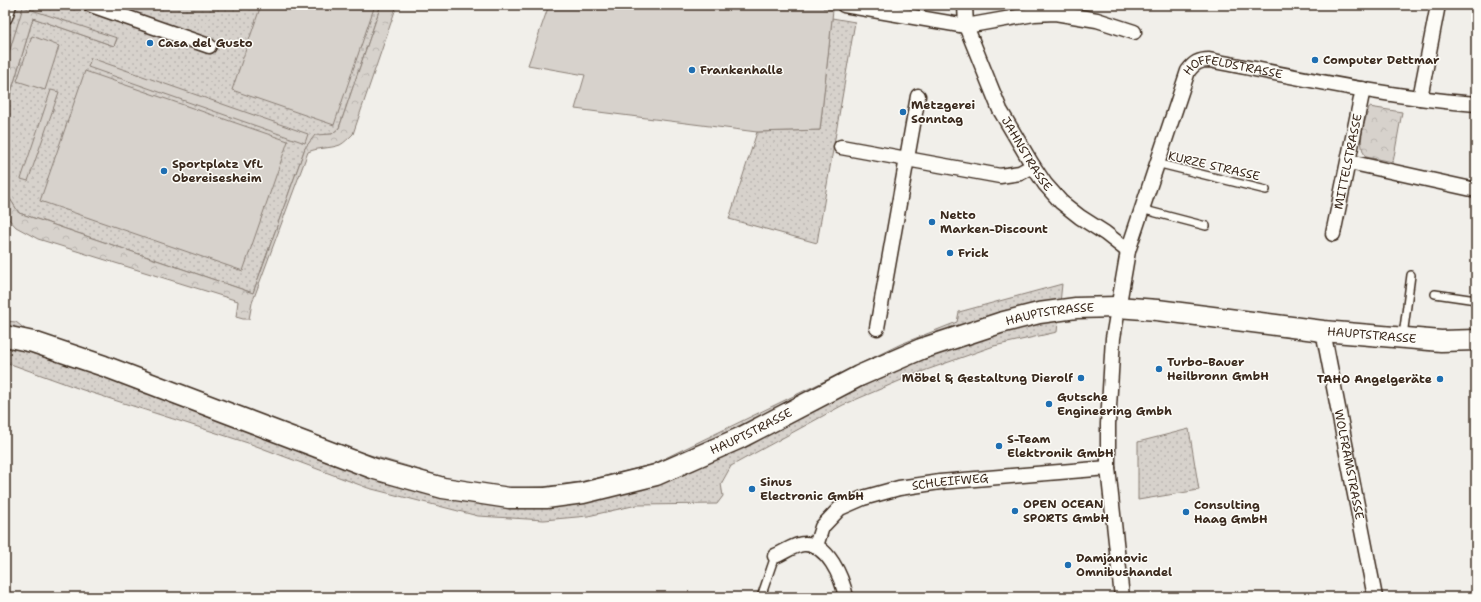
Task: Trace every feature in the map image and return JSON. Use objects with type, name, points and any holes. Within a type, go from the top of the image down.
[{"type":"main road","name":"HAUPTSTRASSE","points":[[5,336],[33,342],[104,366],[375,469],[443,488],[509,498],[546,498],[583,493],[656,475],[740,438],[859,376],[921,348],[1000,322],[1039,313],[1076,308],[1117,307],[1156,310],[1323,331],[1441,341],[1476,340]]},
{"type":"street","points":[[5,17],[9,5]]},
{"type":"street","points":[[91,5],[209,46]]},
{"type":"street","points":[[844,5],[966,26],[1034,14],[1056,13],[1097,20],[1134,32]]},
{"type":"street","name":"JAHNSTRASSE","points":[[965,5],[966,26],[1000,110],[1032,166],[1045,184],[1062,202],[1080,217],[1105,233],[1128,252]]},
{"type":"street","points":[[1420,98],[1438,5]]},
{"type":"street","name":"HOFFELDSTRASSE","points":[[1122,597],[1108,468],[1111,369],[1117,307],[1128,252],[1141,209],[1183,82],[1193,64],[1200,60],[1209,60],[1363,89],[1420,98],[1476,104]]},
{"type":"street","name":"MITTELSTRASSE","points":[[1333,234],[1363,89]]},
{"type":"street","points":[[877,328],[918,96]]},
{"type":"street","points":[[842,147],[1000,176],[1020,173],[1032,166]]},
{"type":"street","points":[[1349,162],[1476,190]]},
{"type":"street","name":"WOLFRAMSTRASSE","points":[[1323,331],[1375,597]]},
{"type":"street","name":"SCHLEIFWEG","points":[[816,546],[822,527],[840,508],[864,498],[899,488],[940,482],[1108,468]]},
{"type":"street","points":[[775,556],[803,544],[816,546],[832,562],[842,581],[846,597]]},
{"type":"lane","name":"KURZE STRASSE","points":[[1156,164],[1266,190]]},
{"type":"lane","points":[[1141,209],[1206,226]]},
{"type":"lane","points":[[1403,338],[1411,275]]},
{"type":"lane","points":[[1435,294],[1476,300]]},
{"type":"lane","points":[[761,597],[775,556]]},
{"type":"green space","points":[[5,5],[381,5],[339,128],[332,134],[324,135],[305,148],[253,293],[19,213],[5,191],[5,113],[33,18],[114,46],[117,39],[23,8],[5,66]]},
{"type":"green space","points":[[261,5],[375,5],[334,125],[232,90]]},
{"type":"green space","points":[[381,5],[397,5],[353,134],[340,145],[316,149],[308,152],[252,303],[249,319],[236,317],[238,301],[38,239],[16,227],[5,215],[5,191],[19,213],[253,293],[305,148],[315,135],[332,134],[339,128]]},
{"type":"green space","name":"Frankenhalle","points":[[549,5],[824,5],[823,8],[833,10],[820,130],[757,132],[575,109],[585,75],[528,65]]},
{"type":"green space","points":[[23,7],[117,38],[114,46],[33,18],[5,113],[5,66]]},
{"type":"green space","points":[[832,18],[855,22],[817,243],[729,219],[757,132],[820,130]]},
{"type":"green space","points":[[32,36],[59,46],[45,90],[17,81]]},
{"type":"green space","points":[[91,58],[308,134],[305,143],[88,67]]},
{"type":"green space","name":"Sportplatz VfL Obereisesheim","points":[[85,71],[288,141],[243,271],[40,201]]},
{"type":"green space","points":[[51,90],[59,92],[28,181],[21,179]]},
{"type":"green space","points":[[1369,107],[1402,112],[1393,162],[1366,157],[1363,151],[1362,132]]},
{"type":"green space","points":[[1062,284],[1057,332],[994,346],[918,373],[843,405],[731,466],[721,484],[723,496],[717,504],[637,505],[588,516],[544,520],[478,516],[368,488],[251,444],[83,390],[5,362],[5,321],[16,322],[35,337],[350,449],[447,478],[509,488],[543,487],[580,482],[651,465],[901,344],[957,322],[959,312]]},
{"type":"green space","points":[[1189,429],[1199,490],[1138,500],[1138,442]]},
{"type":"place","name":"Casa del Gusto","points":[[150,43]]},
{"type":"place","name":"Computer Dettmar","points":[[1315,60]]},
{"type":"place","name":"Frankenhalle","points":[[692,70]]},
{"type":"place","name":"Metzgerei Sonntag","points":[[903,112]]},
{"type":"place","name":"Sportplatz VfL Obereisesheim","points":[[164,171]]},
{"type":"place","name":"Netto Marken-Discount","points":[[932,222]]},
{"type":"place","name":"Frick","points":[[950,253]]},
{"type":"place","name":"Turbo-Bauer Heilbronn GmbH","points":[[1159,369]]},
{"type":"place","name":"Möbel & Gestaltung Dierolf","points":[[1081,378]]},
{"type":"place","name":"TAHO Angelgeräte","points":[[1440,379]]},
{"type":"place","name":"Gutsche Engineering Gmbh","points":[[1049,404]]},
{"type":"place","name":"S-Team Elektronik GmbH","points":[[999,446]]},
{"type":"place","name":"Sinus Electronic GmbH","points":[[752,489]]},
{"type":"place","name":"OPEN OCEAN SPORTS GmbH","points":[[1015,511]]},
{"type":"place","name":"Consulting Haag GmbH","points":[[1186,512]]},
{"type":"place","name":"Damjanovic Omnibushandel","points":[[1068,565]]}]
